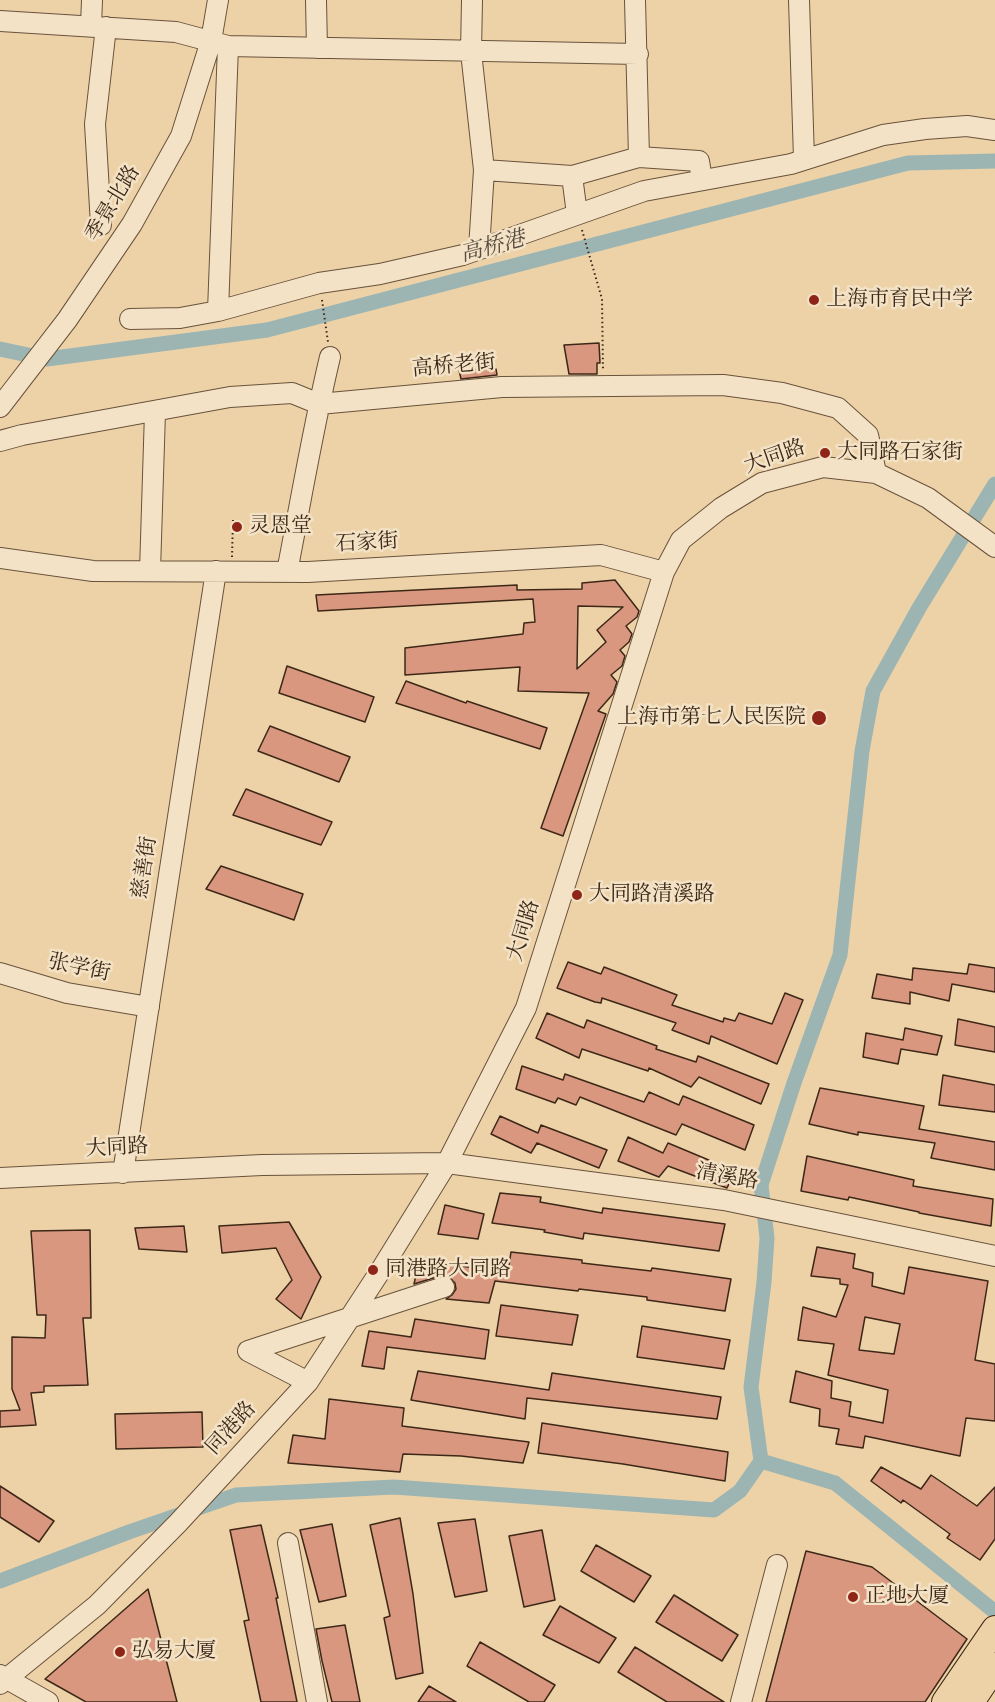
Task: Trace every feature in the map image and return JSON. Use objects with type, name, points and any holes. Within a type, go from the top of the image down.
[{"type":"main road","points":[[945,1702],[995,1629]]},
{"type":"main road","points":[[971,1702],[995,1666]]},
{"type":"street","points":[[92,0],[99,27],[94,124],[101,225]]},
{"type":"street","name":"季景北路","points":[[2,405],[67,320],[132,224],[181,136],[220,44],[218,0]]},
{"type":"street","points":[[316,0],[317,48]]},
{"type":"street","points":[[472,0],[471,52],[484,170],[478,249]]},
{"type":"street","points":[[635,0],[639,158]]},
{"type":"street","points":[[799,0],[804,159]]},
{"type":"street","points":[[0,21],[176,32],[220,44],[471,52],[638,54]]},
{"type":"street","points":[[218,311],[220,44]]},
{"type":"street","points":[[130,319],[180,318],[218,311],[319,283],[380,274],[463,255],[644,191],[804,159],[883,135],[967,126],[995,130]]},
{"type":"street","points":[[484,170],[572,176],[639,158],[699,161],[702,180]]},
{"type":"street","points":[[572,176],[578,214]]},
{"type":"street","points":[[287,572],[330,357]]},
{"type":"street","name":"高桥老街","points":[[0,441],[230,397],[292,393],[319,404],[502,387],[723,385],[782,393],[838,408],[868,435],[876,473]]},
{"type":"street","points":[[150,571],[155,412]]},
{"type":"street","name":"大同路","points":[[0,1178],[262,1165],[447,1163],[526,1008],[664,572],[681,540],[722,508],[762,483],[823,466],[876,473],[928,498],[995,547]]},
{"type":"street","name":"石家街","points":[[0,558],[93,571],[287,572],[601,555],[664,572]]},
{"type":"street","name":"慈善街","points":[[123,1173],[223,571]]},
{"type":"street","name":"张学街","points":[[0,973],[67,993],[149,1006]]},
{"type":"street","name":"清溪路","points":[[447,1163],[724,1200],[995,1256]]},
{"type":"street","name":"同港路","points":[[2,1679],[97,1605],[308,1382],[447,1163]]},
{"type":"street","points":[[308,1382],[248,1351],[444,1287]]},
{"type":"street","points":[[288,1543],[317,1702]]},
{"type":"street","points":[[741,1702],[777,1565]]},
{"type":"street","points":[[2,1679],[48,1702]]},
{"type":"path","points":[[586,247],[602,299],[603,386]]},
{"type":"path","points":[[324,316],[325,325]]},
{"type":"path","points":[[223,571],[233,520]]},
{"type":"building","points":[[599,343],[600,363],[597,363],[597,374],[569,374],[564,345]]},
{"type":"building","points":[[496,369],[497,375],[461,379],[459,370]]},
{"type":"building","points":[[615,580],[639,611],[637,617],[626,626],[632,634],[629,642],[620,650],[625,656],[622,666],[611,675],[617,682],[613,694],[598,711],[606,714],[563,836],[541,828],[589,693],[518,691],[520,667],[405,675],[405,648],[523,634],[524,623],[535,622],[533,599],[318,611],[316,595],[517,585],[517,590],[582,589],[582,583]],"holes":[[[578,606],[623,607],[597,630],[606,642],[577,669]]]},
{"type":"building","points":[[287,666],[374,697],[365,722],[279,693]]},
{"type":"building","points":[[406,681],[466,703],[467,701],[547,728],[540,749],[396,703]]},
{"type":"building","points":[[270,726],[350,757],[339,782],[258,751]]},
{"type":"building","points":[[246,789],[332,822],[321,845],[233,815]]},
{"type":"building","points":[[221,866],[303,894],[294,920],[206,889]]},
{"type":"building","points":[[568,962],[601,974],[604,967],[677,995],[672,1005],[723,1022],[724,1018],[735,1021],[739,1013],[772,1024],[785,993],[803,1000],[777,1064],[711,1036],[709,1044],[672,1030],[676,1023],[602,998],[601,1003],[595,1002],[557,988]]},
{"type":"building","points":[[969,964],[995,968],[995,992],[952,984],[949,1001],[910,992],[910,1004],[872,998],[877,974],[912,980],[913,968],[967,974]]},
{"type":"building","points":[[547,1013],[584,1028],[587,1020],[657,1046],[656,1049],[696,1062],[698,1056],[769,1084],[761,1104],[699,1077],[691,1087],[649,1068],[648,1071],[582,1049],[579,1058],[536,1038]]},
{"type":"building","points":[[958,1019],[995,1027],[995,1052],[955,1045]]},
{"type":"building","points":[[905,1028],[942,1036],[937,1055],[901,1049],[898,1064],[863,1057],[866,1033],[903,1040]]},
{"type":"building","points":[[522,1066],[563,1080],[565,1074],[644,1102],[649,1092],[679,1105],[683,1096],[754,1125],[745,1150],[682,1124],[676,1135],[580,1097],[576,1105],[558,1098],[555,1103],[516,1089]]},
{"type":"building","points":[[943,1075],[995,1085],[995,1112],[939,1105]]},
{"type":"building","points":[[820,1088],[924,1106],[919,1129],[995,1142],[995,1170],[931,1158],[935,1143],[858,1132],[858,1135],[809,1124]]},
{"type":"building","points":[[500,1116],[538,1133],[541,1125],[607,1150],[599,1168],[537,1143],[531,1153],[491,1134]]},
{"type":"building","points":[[628,1137],[663,1153],[668,1143],[735,1171],[727,1188],[668,1166],[659,1177],[618,1161]]},
{"type":"building","points":[[807,1156],[914,1180],[913,1186],[993,1199],[991,1226],[849,1197],[848,1200],[801,1191]]},
{"type":"building","points":[[500,1193],[541,1197],[540,1202],[602,1213],[603,1208],[725,1224],[719,1251],[584,1233],[583,1239],[544,1232],[545,1230],[492,1223]]},
{"type":"building","points":[[445,1205],[484,1214],[478,1239],[438,1234]]},
{"type":"building","points":[[289,1222],[321,1277],[301,1319],[276,1299],[292,1280],[276,1248],[222,1253],[219,1226]]},
{"type":"building","points":[[184,1226],[187,1252],[139,1249],[135,1228]]},
{"type":"building","points":[[90,1230],[91,1318],[83,1318],[88,1385],[44,1386],[44,1392],[31,1393],[36,1425],[0,1427],[0,1411],[20,1410],[12,1389],[12,1337],[45,1338],[46,1315],[37,1315],[31,1231]]},
{"type":"building","points":[[817,1247],[855,1254],[853,1268],[873,1273],[872,1286],[904,1294],[909,1267],[988,1281],[975,1360],[995,1364],[995,1421],[966,1418],[960,1456],[865,1436],[863,1448],[836,1444],[839,1429],[819,1426],[820,1409],[790,1402],[796,1371],[832,1381],[831,1398],[851,1402],[849,1416],[883,1423],[888,1390],[828,1375],[834,1344],[798,1340],[803,1307],[836,1317],[848,1285],[840,1284],[840,1279],[811,1276]],"holes":[[[865,1317],[900,1324],[894,1354],[859,1350]]]},
{"type":"building","points":[[511,1252],[582,1260],[582,1263],[651,1271],[652,1268],[731,1279],[725,1311],[647,1300],[647,1297],[495,1281],[489,1303],[446,1299],[456,1289],[455,1283],[447,1275],[414,1284],[419,1262],[508,1271]]},
{"type":"building","points":[[501,1305],[578,1315],[572,1345],[496,1336]]},
{"type":"building","points":[[415,1319],[489,1330],[485,1359],[387,1347],[384,1369],[362,1366],[369,1331],[411,1337]]},
{"type":"building","points":[[642,1326],[730,1340],[724,1369],[637,1357]]},
{"type":"building","points":[[418,1371],[549,1390],[552,1373],[721,1397],[717,1419],[527,1398],[525,1419],[411,1400]]},
{"type":"building","points":[[329,1399],[404,1408],[402,1426],[529,1442],[523,1463],[461,1456],[403,1454],[400,1472],[288,1463],[293,1435],[325,1439]]},
{"type":"building","points":[[202,1412],[203,1447],[116,1449],[115,1414]]},
{"type":"building","points":[[542,1423],[728,1452],[725,1481],[538,1453]]},
{"type":"building","points":[[881,1467],[921,1489],[931,1475],[977,1506],[995,1487],[995,1539],[980,1560],[947,1538],[950,1534],[903,1500],[901,1503],[871,1481]]},
{"type":"building","points":[[0,1486],[54,1521],[39,1542],[0,1517]]},
{"type":"building","points":[[400,1518],[423,1673],[396,1679],[384,1618],[390,1616],[370,1525]]},
{"type":"building","points":[[475,1519],[487,1591],[455,1597],[438,1523]]},
{"type":"building","points":[[332,1524],[346,1596],[319,1602],[300,1530]]},
{"type":"building","points":[[261,1525],[278,1598],[276,1598],[297,1702],[261,1702],[244,1621],[249,1620],[230,1530]]},
{"type":"building","points":[[542,1530],[555,1600],[524,1607],[509,1536]]},
{"type":"building","points":[[596,1545],[651,1576],[634,1602],[581,1571]]},
{"type":"building","name":"正地大厦","points":[[806,1551],[872,1567],[967,1639],[925,1702],[766,1702]]},
{"type":"building","name":"弘易大厦","points":[[148,1589],[177,1702],[86,1702],[45,1679]]},
{"type":"building","points":[[674,1595],[738,1635],[722,1661],[656,1622]]},
{"type":"building","points":[[560,1606],[616,1638],[599,1663],[543,1635]]},
{"type":"building","points":[[345,1625],[360,1702],[332,1702],[322,1661],[316,1629]]},
{"type":"building","points":[[480,1642],[555,1685],[544,1702],[529,1702],[467,1666]]},
{"type":"building","points":[[635,1647],[724,1702],[667,1702],[618,1672]]},
{"type":"building","points":[[429,1686],[456,1702],[418,1702]]},
{"type":"waterway","name":"高桥港","points":[[0,349],[47,359],[267,330],[908,163],[995,161]]},
{"type":"waterway","points":[[0,1581],[129,1532],[236,1495],[394,1487],[714,1510],[740,1491],[761,1461],[751,1387],[767,1238],[761,1185],[794,1083],[840,955],[862,751],[873,691],[919,608],[995,484]]},
{"type":"waterway","points":[[761,1461],[835,1483],[995,1612]]},
{"type":"place","name":"上海市育民中学","points":[[814,300]]},
{"type":"place","name":"大同路石家街","points":[[825,453]]},
{"type":"place","name":"灵恩堂","points":[[237,527]]},
{"type":"place","name":"上海市第七人民医院","points":[[819,718]]},
{"type":"place","name":"大同路清溪路","points":[[577,895]]},
{"type":"place","name":"同港路大同路","points":[[373,1270]]},
{"type":"place","name":"正地大厦","points":[[853,1597]]},
{"type":"place","name":"弘易大厦","points":[[120,1652]]}]
